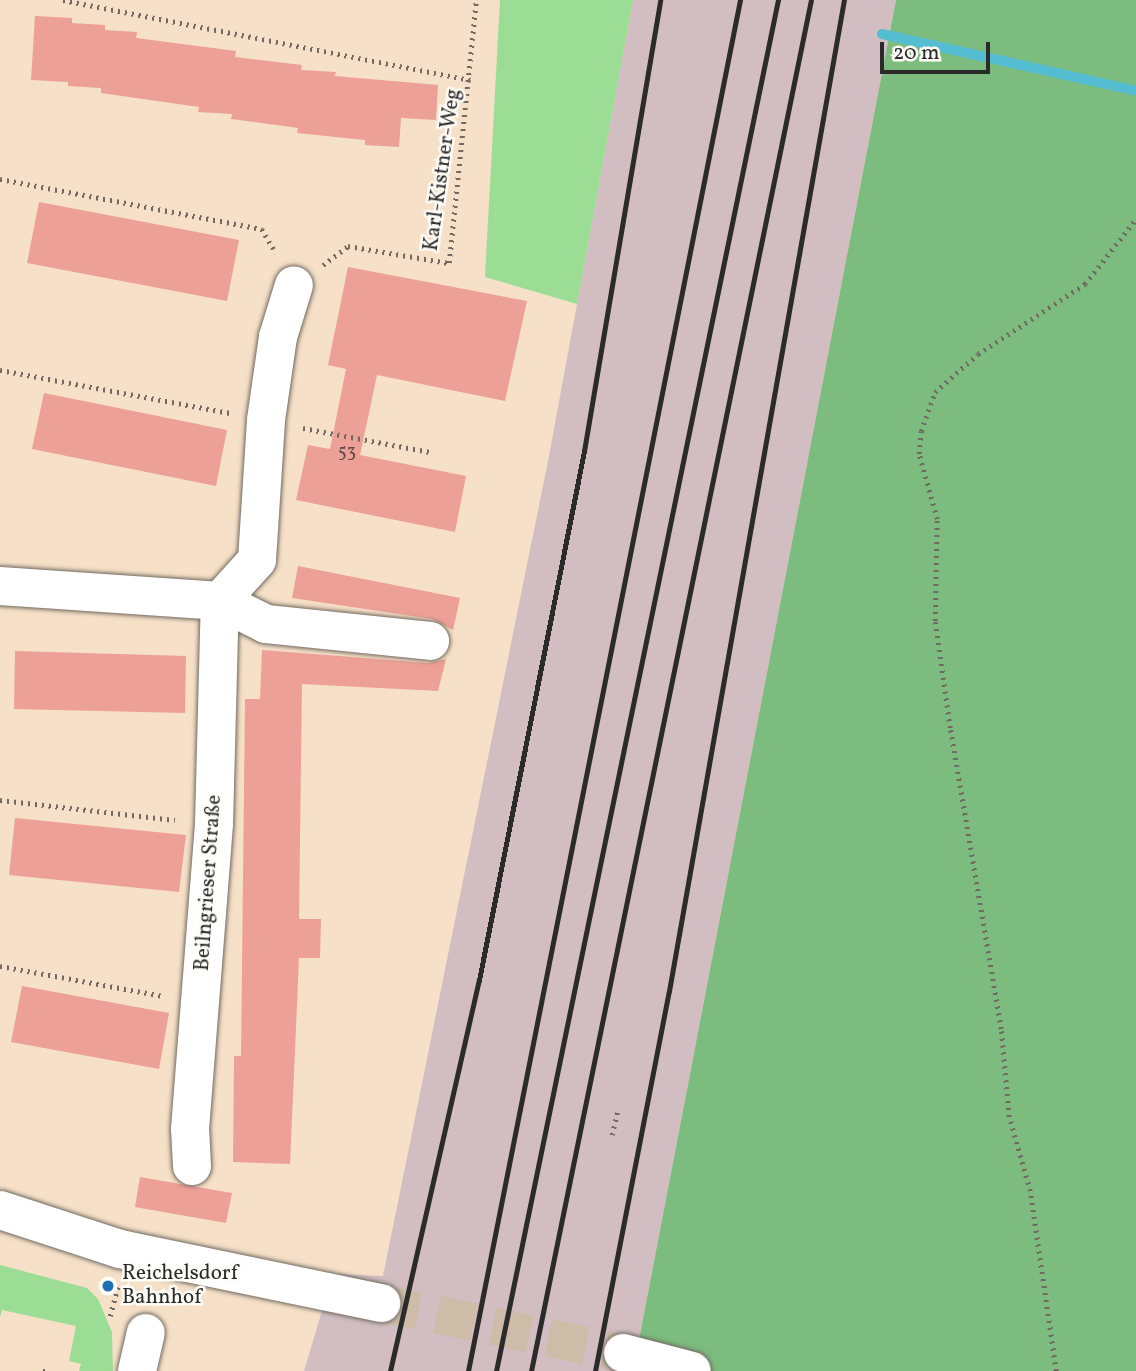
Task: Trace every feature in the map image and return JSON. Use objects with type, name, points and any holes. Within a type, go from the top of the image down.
[{"type":"street","points":[[220,601],[257,560],[266,420],[278,337],[295,285]]},
{"type":"street","points":[[0,586],[220,601],[266,624],[430,641]]},
{"type":"street","name":"Beilngrieser Straße","points":[[191,1166],[190,1129],[202,1004],[214,824],[220,601]]},
{"type":"street","points":[[0,1209],[120,1249],[381,1303]]},
{"type":"street","points":[[137,1371],[146,1333]]},
{"type":"street","points":[[623,1353],[692,1371]]},
{"type":"path","points":[[63,0],[471,80]]},
{"type":"path","name":"Karl-Kistner-Weg","points":[[295,285],[348,246],[449,262],[471,80],[476,0]]},
{"type":"path","points":[[0,179],[262,229],[295,285]]},
{"type":"path","points":[[1056,1371],[1030,1191],[1009,1117],[1001,1029],[950,728],[935,621],[937,519],[919,454],[921,431],[935,392],[988,347],[1085,284],[1136,219]]},
{"type":"path","points":[[0,370],[430,452]]},
{"type":"path","points":[[0,800],[214,824]]},
{"type":"path","points":[[0,966],[202,1004]]},
{"type":"path","points":[[612,1135],[617,1113]]},
{"type":"shaded area","points":[[633,0],[896,0],[633,1371],[304,1371],[333,1274],[383,1276],[549,456]]},
{"type":"green space","points":[[500,0],[633,0],[577,304],[485,277]]},
{"type":"green space","points":[[896,0],[1136,0],[1136,1371],[633,1371]]},
{"type":"green space","points":[[0,1265],[87,1288],[98,1299],[112,1332],[113,1371],[79,1371],[81,1364],[69,1361],[76,1326],[2,1310],[0,1317]]},
{"type":"building","points":[[35,16],[72,18],[72,23],[105,25],[105,30],[137,32],[136,38],[236,51],[235,57],[302,65],[301,70],[336,72],[335,76],[438,85],[436,120],[401,118],[399,147],[365,145],[365,140],[297,133],[298,128],[231,119],[232,114],[198,112],[199,107],[101,93],[101,88],[68,86],[68,82],[31,80]]},
{"type":"building","points":[[39,202],[239,240],[227,301],[27,263]]},
{"type":"building","points":[[348,267],[527,301],[505,401],[377,375],[360,455],[466,476],[455,532],[296,500],[308,445],[330,449],[346,369],[328,365]]},
{"type":"building","points":[[44,393],[227,430],[216,486],[32,449]]},
{"type":"building","points":[[298,566],[460,598],[453,630],[432,619],[292,598]]},
{"type":"building","points":[[262,650],[428,663],[446,659],[438,691],[302,684],[299,919],[321,919],[320,958],[299,958],[290,1164],[233,1162],[234,1056],[241,1056],[245,699],[260,699]]},
{"type":"building","points":[[15,651],[186,656],[185,713],[14,709]]},
{"type":"building","points":[[15,818],[186,835],[179,892],[9,875]]},
{"type":"building","points":[[22,986],[169,1013],[159,1069],[11,1042]]},
{"type":"building","points":[[140,1177],[232,1193],[226,1223],[135,1207]]},
{"type":"waterway","points":[[882,34],[1136,91]]},
{"type":"tunnel","points":[[381,1303],[623,1353]]},
{"type":"railway","points":[[390,1371],[479,980],[584,451],[660,0]]},
{"type":"railway","points":[[468,1371],[740,0]]},
{"type":"railway","points":[[496,1371],[778,0]]},
{"type":"railway","points":[[531,1371],[811,0]]},
{"type":"railway","points":[[595,1371],[669,991],[844,0]]},
{"type":"place","name":"Reichelsdorf Bahnhof","points":[[108,1286]]}]
